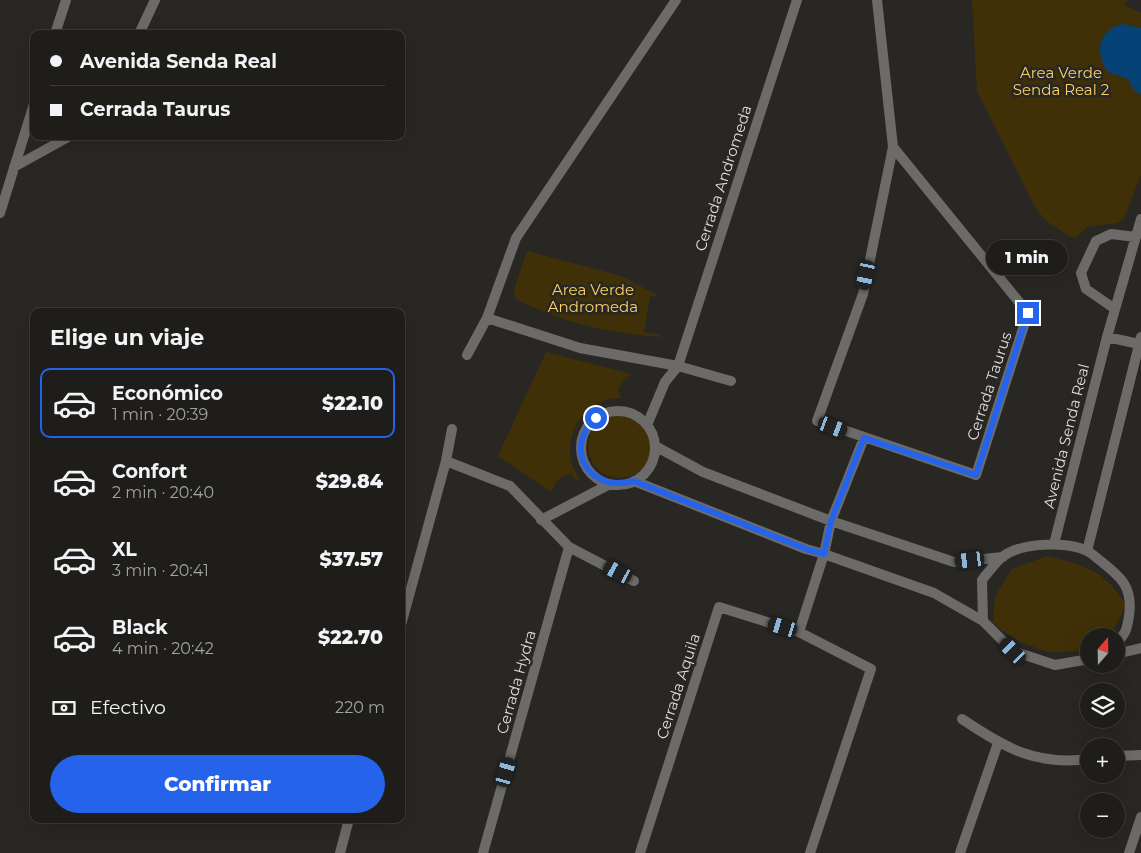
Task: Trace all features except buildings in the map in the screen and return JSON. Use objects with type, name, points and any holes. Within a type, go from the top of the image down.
[{"type":"street","points":[[56,30],[66,0]]},
{"type":"street","points":[[140,30],[155,0]]},
{"type":"street","points":[[467,355],[486,318],[516,238],[676,0]]},
{"type":"street","name":"Cerrada Andromeda","points":[[647,425],[665,382],[678,366],[797,0]]},
{"type":"street","name":"Cerrada Taurus","points":[[877,0],[893,147],[863,294],[818,421],[976,475],[1028,313],[893,147]]},
{"type":"street","points":[[0,212],[30,117]]},
{"type":"street","points":[[14,167],[63,140]]},
{"type":"street","name":"Avenida Senda Real","points":[[1054,544],[1107,337],[1141,218]]},
{"type":"street","points":[[1115,309],[1086,290],[1081,273],[1096,240],[1111,234],[1136,237]]},
{"type":"street","points":[[486,318],[580,348],[678,366],[731,381]]},
{"type":"street","points":[[1087,551],[1140,340],[1107,337]]},
{"type":"street","points":[[541,520],[610,484],[634,481],[644,474],[651,464],[655,439],[647,425],[632,413],[608,412],[588,426],[582,437],[583,461],[594,475],[610,484]]},
{"type":"street","points":[[405,610],[446,461],[452,429]]},
{"type":"street","points":[[799,632],[824,554],[831,521],[864,438]]},
{"type":"street","points":[[655,446],[703,472],[831,521],[954,562],[1002,556],[1018,549],[1054,544],[1087,551],[1121,578],[1136,601],[1125,635]]},
{"type":"street","points":[[446,461],[510,486],[541,520],[570,547],[634,581]]},
{"type":"street","points":[[634,481],[806,549],[934,593],[983,621],[1013,651],[1056,665],[1080,661]]},
{"type":"street","name":"Cerrada Hydra","points":[[483,853],[570,547]]},
{"type":"street","points":[[983,621],[982,580],[1002,556]]},
{"type":"street","name":"Cerrada Aquila","points":[[640,853],[719,607],[799,632],[871,669],[810,853]]},
{"type":"street","points":[[1125,652],[1141,648]]},
{"type":"street","points":[[962,719],[998,743],[1035,758],[1063,763],[1080,761]]},
{"type":"street","points":[[960,853],[998,743]]},
{"type":"street","points":[[1125,756],[1141,756]]},
{"type":"street","points":[[1128,853],[1141,817]]},
{"type":"street","points":[[340,853],[348,823]]},
{"type":"green space","name":"Area Verde Senda Real 2","points":[[972,0],[1127,0],[1124,5],[1141,13],[1141,175],[1124,218],[1117,223],[1087,227],[1077,237],[1070,237],[1045,220],[1035,207],[977,91]]},
{"type":"green space","name":"Area Verde Andromeda","points":[[527,251],[622,276],[660,297],[650,296],[644,332],[661,335],[660,337],[586,326],[550,314],[516,299],[514,290]]},
{"type":"green space","points":[[546,352],[632,374],[621,383],[618,391],[622,398],[600,402],[590,408],[576,426],[570,448],[573,468],[580,481],[571,474],[561,477],[551,492],[498,456]]},
{"type":"green space","points":[[620,414],[632,416],[643,423],[650,434],[652,446],[650,458],[643,469],[632,476],[620,478],[608,476],[597,469],[590,458],[588,446],[590,434],[597,423],[608,416]]},
{"type":"green space","points":[[1047,556],[1083,566],[1101,576],[1110,584],[1126,605],[1114,628],[1080,628],[1080,650],[1046,651],[1021,642],[993,623],[995,596],[1012,569]]},
{"type":"water","points":[[1122,24],[1141,28],[1141,95],[1134,90],[1128,79],[1108,72],[1101,57],[1100,50],[1103,37],[1114,27]]},
{"type":"route","points":[[596,418],[588,426],[582,437],[581,449],[583,461],[589,471],[598,479],[610,484],[634,481],[806,549],[824,554],[831,521],[864,438],[976,475],[1028,313]]}]
